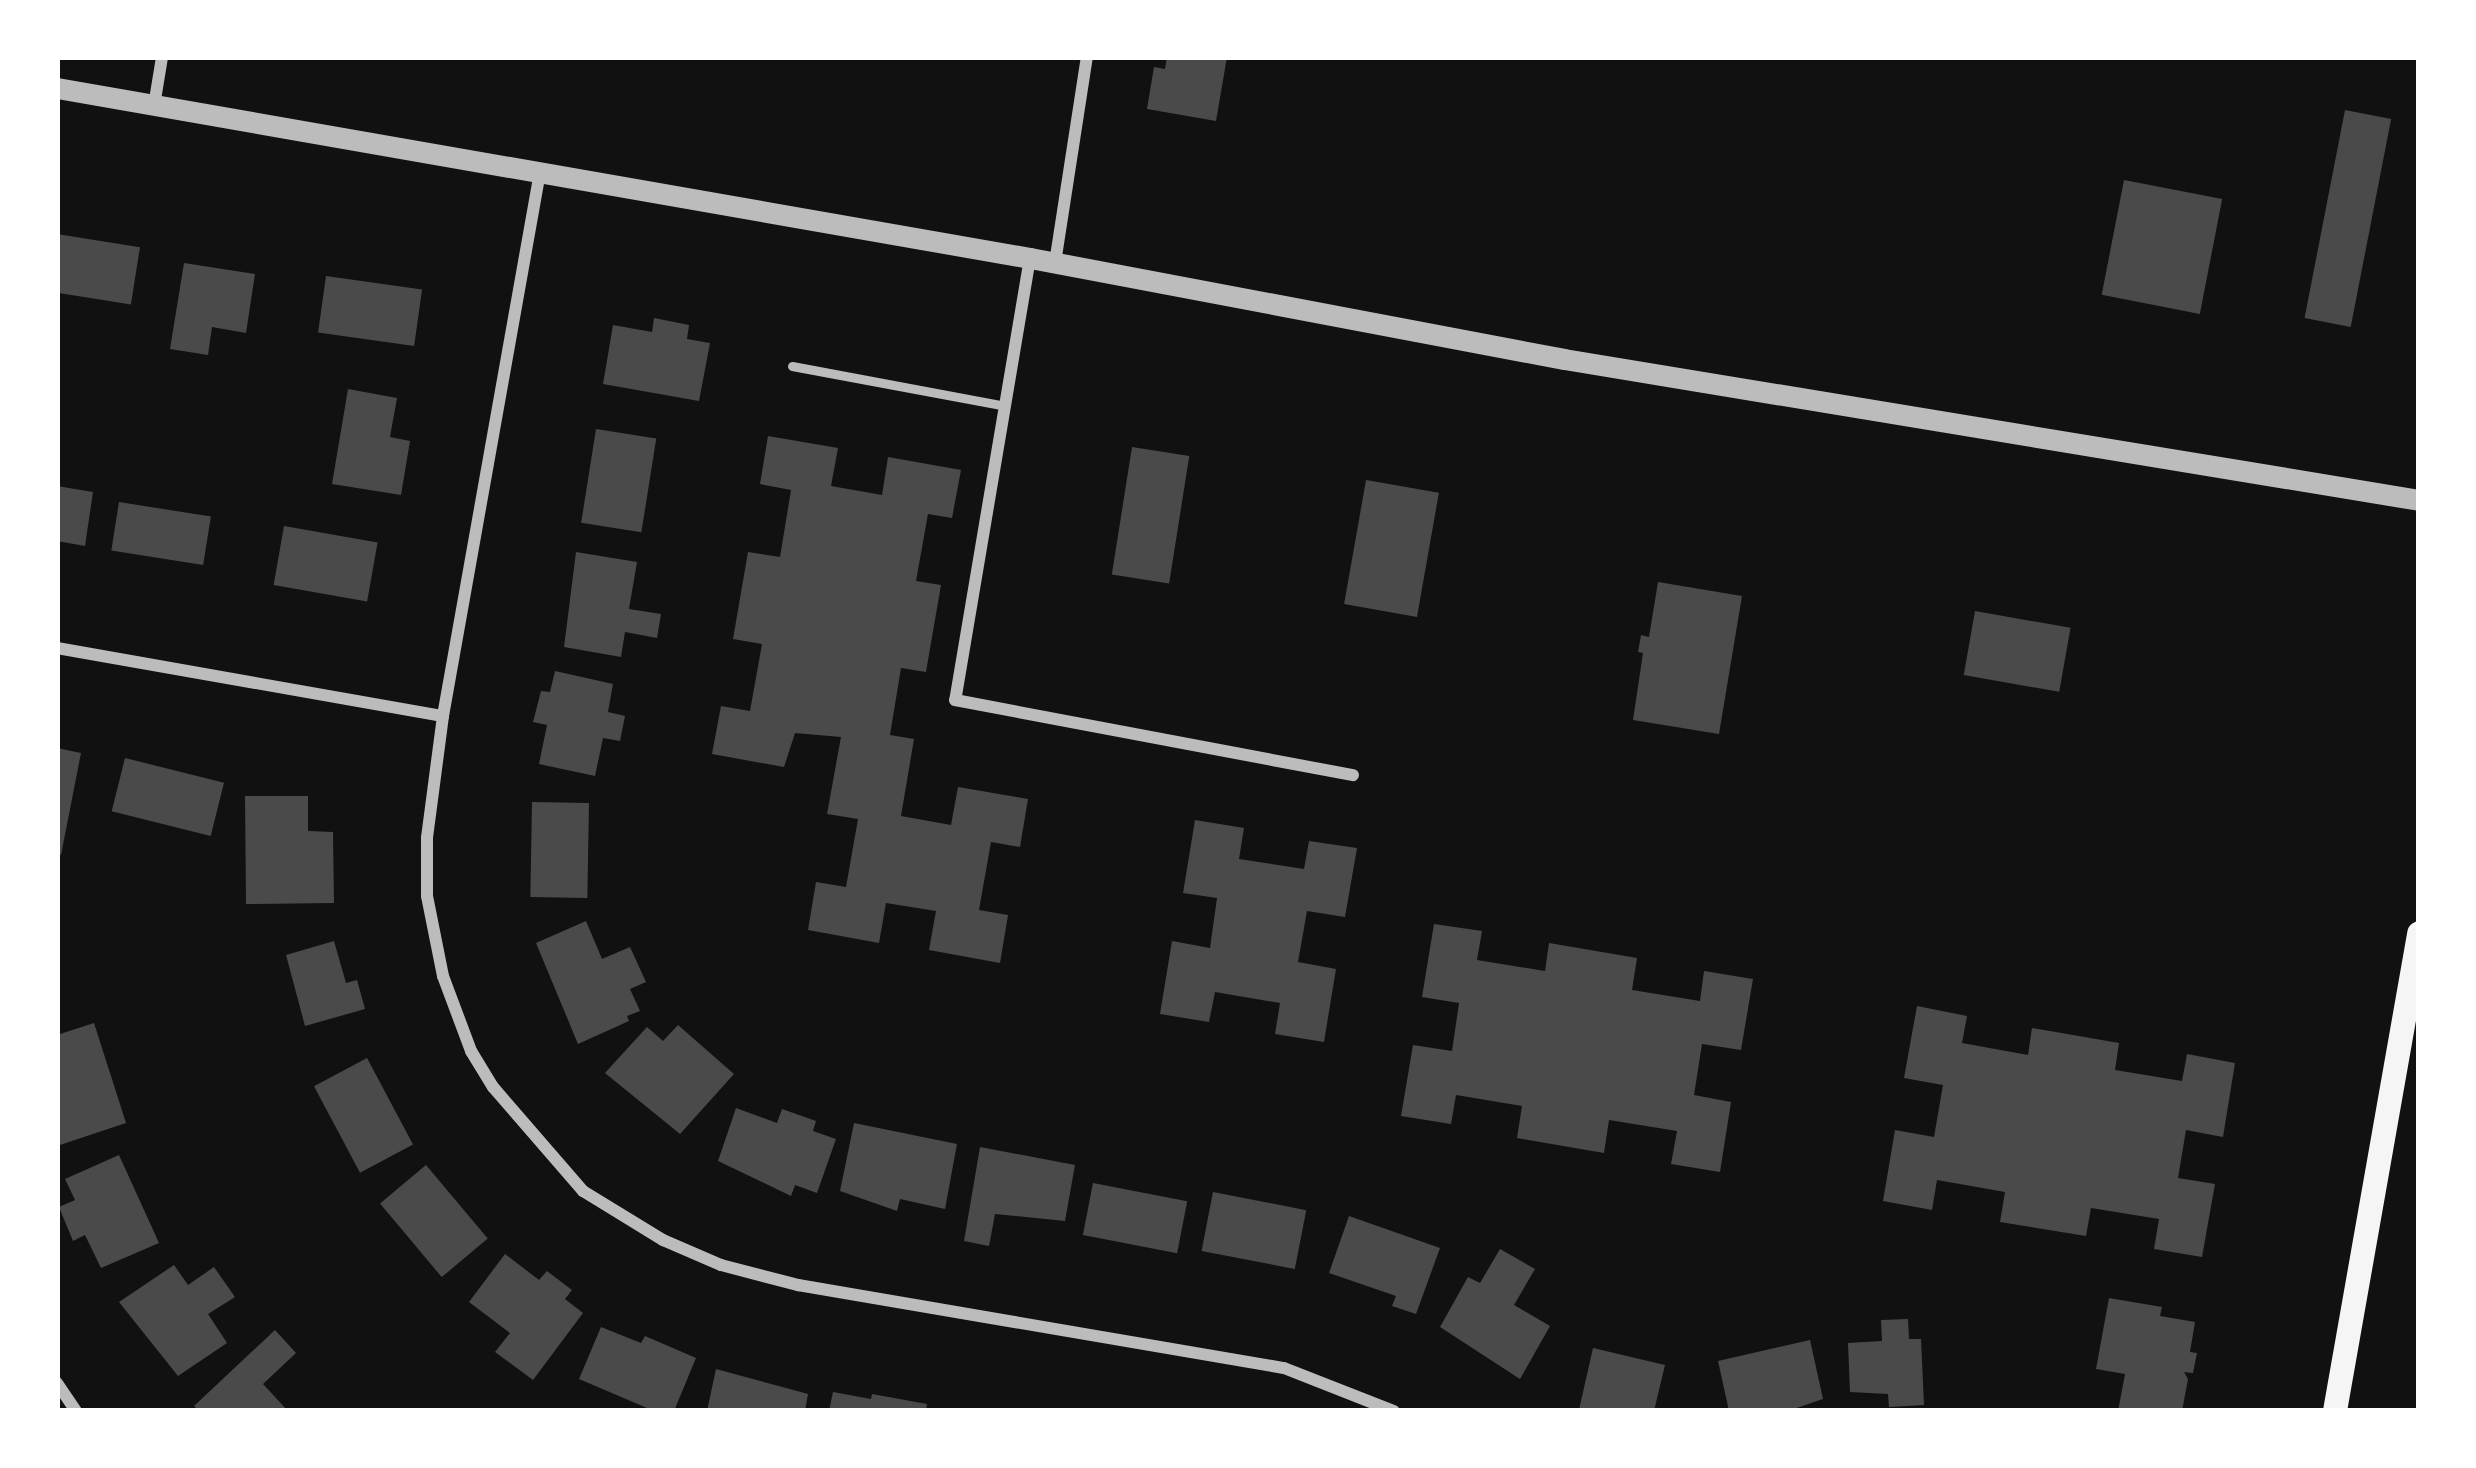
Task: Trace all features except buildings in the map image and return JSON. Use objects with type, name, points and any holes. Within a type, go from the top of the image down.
[{"type":"main road","points":[[2335,1411],[2419,933]]},
{"type":"street","points":[[154,106],[162,57]]},
{"type":"street","points":[[1055,263],[1087,57]]},
{"type":"street","points":[[57,88],[1030,258],[1564,359],[2419,500]]},
{"type":"street","points":[[540,172],[430,796],[427,896],[449,995],[493,1087],[584,1191],[663,1240],[722,1264],[798,1285],[1284,1368],[1394,1411]]},
{"type":"street","points":[[1030,258],[955,700],[1353,775]]},
{"type":"street","points":[[57,648],[442,716]]},
{"type":"street","points":[[57,1383],[76,1411]]},
{"type":"lane","points":[[792,366],[1005,406]]}]
